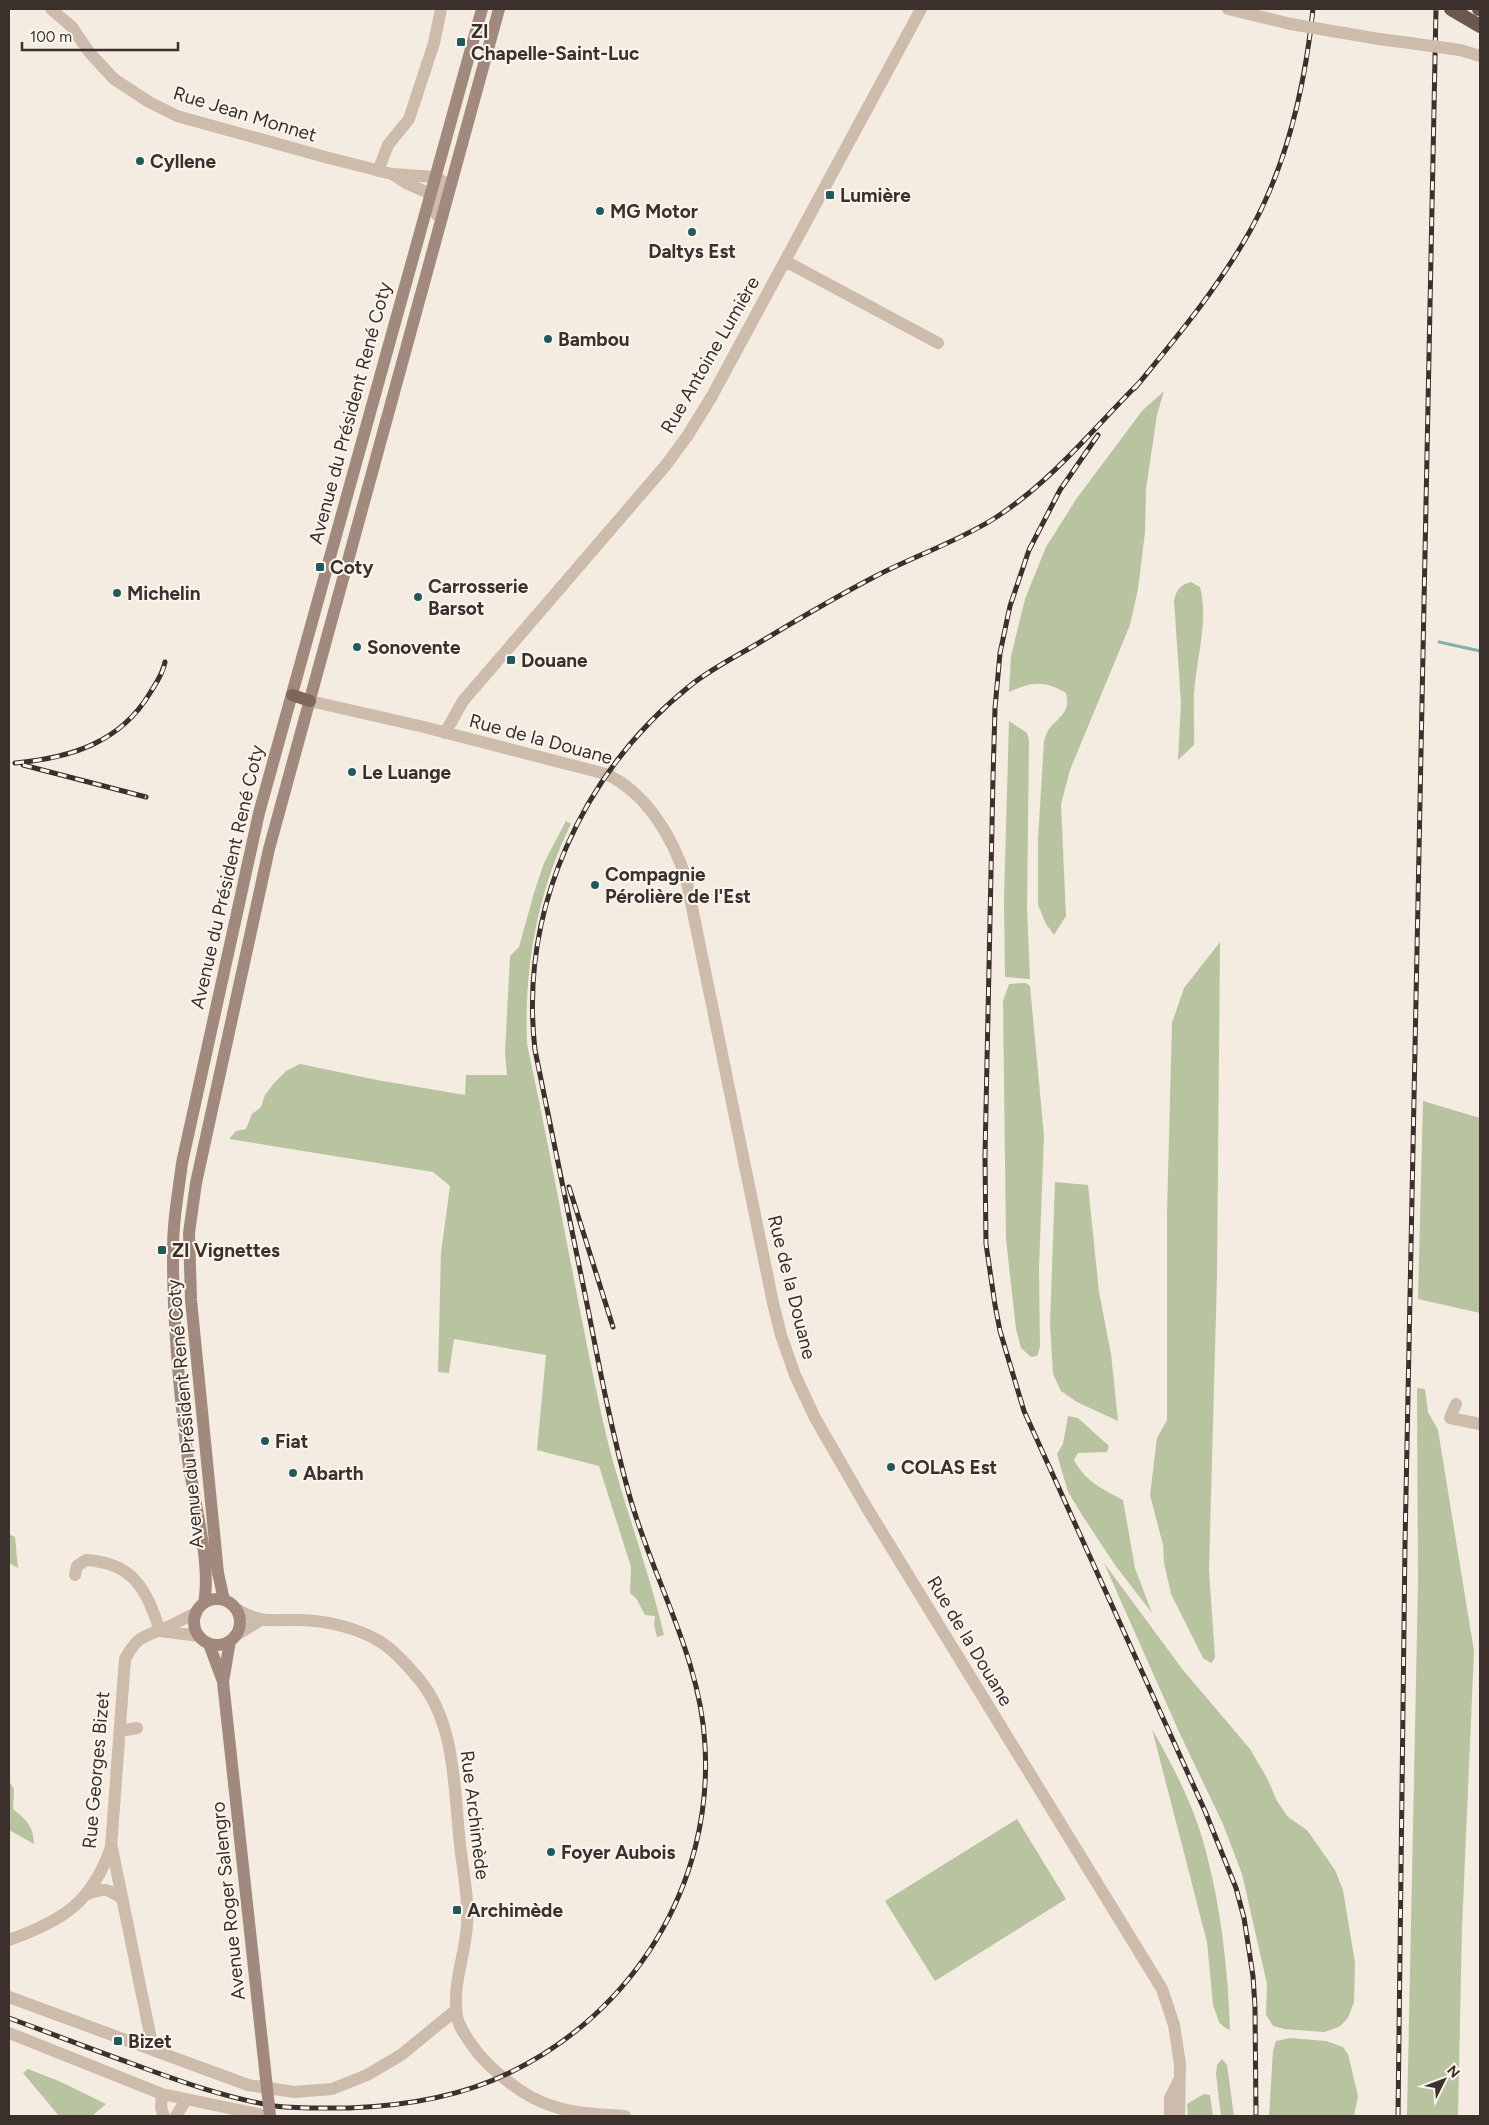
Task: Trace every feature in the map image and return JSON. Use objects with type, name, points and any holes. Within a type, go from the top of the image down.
[{"type":"highway","points":[[1451,9],[1480,26]]},
{"type":"main road","name":"Avenue du Président René Coty","points":[[200,1608],[206,1587],[203,1547],[189,1466],[176,1328],[173,1258],[174,1220],[190,1122],[259,814],[482,9]]},
{"type":"main road","name":"Avenue du Président René Coty","points":[[224,1600],[218,1573],[191,1300],[189,1233],[198,1167],[270,849],[437,235],[444,218],[499,9]]},
{"type":"main road","points":[[292,695],[310,701]]},
{"type":"main road","points":[[217,1598],[224,1600],[236,1609],[240,1623],[233,1639],[220,1645],[204,1640],[194,1625],[200,1608],[217,1598]]},
{"type":"main road","name":"Avenue Roger Salengro","points":[[223,1682],[233,1639]]},
{"type":"main road","name":"Avenue Roger Salengro","points":[[204,1640],[223,1682],[269,2116]]},
{"type":"street","name":"Rue Jean Monnet","points":[[51,9],[72,27]]},
{"type":"street","name":"Rue Jean Monnet","points":[[65,9],[72,27],[89,52],[114,79],[149,102],[178,116],[378,171],[392,174],[436,176]]},
{"type":"street","points":[[378,171],[388,145],[410,119],[434,43],[441,9]]},
{"type":"street","name":"Rue Antoine Lumière","points":[[445,733],[469,695],[666,464],[688,434],[712,396],[921,9]]},
{"type":"street","points":[[1228,9],[1270,14],[1291,24],[1460,50],[1480,56]]},
{"type":"street","name":"Rue Jean Monnet","points":[[392,174],[406,183],[431,194]]},
{"type":"street","name":"Avenue du Président René Coty","points":[[436,176],[444,182],[437,216],[437,235]]},
{"type":"street","points":[[785,261],[938,343]]},
{"type":"street","name":"Rue de la Douane","points":[[310,701],[580,767],[614,778],[637,795],[669,836],[686,878],[773,1303],[781,1335],[796,1378],[815,1418],[867,1508],[1162,1989],[1174,2025],[1180,2064],[1180,2116]]},
{"type":"street","points":[[1456,1404],[1450,1418],[1480,1424]]},
{"type":"street","points":[[75,1575],[77,1566],[86,1560],[111,1563],[131,1576],[147,1595],[160,1631],[204,1640]]},
{"type":"street","name":"Rue Georges Bizet","points":[[9,1940],[56,1921],[87,1894],[101,1875],[111,1847],[125,1659],[131,1648],[139,1640],[149,1634],[160,1631],[200,1608]]},
{"type":"street","name":"Rue Archimède","points":[[236,1609],[261,1620],[304,1620],[334,1624],[364,1635],[380,1642],[400,1659],[429,1693],[442,1723],[452,1764],[465,1889],[467,1925],[456,1987],[456,2010]]},
{"type":"street","points":[[233,1639],[261,1620]]},
{"type":"street","points":[[120,1731],[137,1728]]},
{"type":"street","points":[[111,1847],[153,2049]]},
{"type":"street","points":[[87,1894],[108,1889],[121,1898]]},
{"type":"street","points":[[9,1997],[248,2085],[294,2092],[332,2089],[367,2075],[401,2055],[456,2010]]},
{"type":"street","points":[[456,2010],[462,2029],[479,2055],[502,2076],[530,2097],[558,2108],[576,2112],[626,2116]]},
{"type":"street","points":[[9,2033],[162,2094],[269,2116]]},
{"type":"street","name":"Rue de la Douane","points":[[1170,2116],[1170,2098],[1180,2078]]},
{"type":"street","points":[[162,2094],[164,2116]]},
{"type":"street","points":[[176,2116],[186,2100]]},
{"type":"green space","points":[[1164,391],[1157,415],[1146,489],[1145,532],[1138,589],[1130,625],[1070,770],[1061,804],[1066,916],[1054,935],[1046,924],[1038,905],[1038,839],[1044,741],[1049,729],[1065,710],[1067,705],[1066,693],[1044,684],[1031,684],[1009,692],[1011,656],[1025,599],[1046,547],[1077,498],[1142,411]]},
{"type":"green space","points":[[1191,582],[1200,587],[1203,627],[1194,694],[1194,745],[1178,760],[1181,703],[1174,600],[1180,588]]},
{"type":"green space","points":[[1009,721],[1027,733],[1029,740],[1027,908],[1030,979],[1005,977],[1004,899]]},
{"type":"green space","points":[[566,821],[571,824],[549,877],[535,931],[528,988],[527,1044],[602,1417],[616,1472],[664,1635],[657,1637],[654,1624],[655,1616],[645,1615],[636,1598],[630,1593],[631,1567],[599,1466],[537,1450],[546,1355],[454,1339],[449,1373],[438,1372],[441,1253],[450,1186],[433,1172],[229,1139],[236,1131],[246,1129],[252,1114],[261,1107],[265,1095],[274,1083],[286,1071],[300,1064],[377,1080],[465,1095],[466,1075],[507,1075],[505,1053],[510,956],[519,947],[544,863]]},
{"type":"green space","points":[[1220,942],[1217,1277],[1209,1570],[1215,1658],[1211,1663],[1203,1658],[1171,1594],[1164,1563],[1163,1545],[1150,1495],[1157,1438],[1167,1420],[1167,1213],[1172,1023],[1184,988]]},
{"type":"green space","points":[[1026,983],[1030,986],[1044,1136],[1039,1267],[1040,1347],[1037,1356],[1031,1357],[1021,1348],[1016,1329],[1006,1239],[1003,1001],[1009,984]]},
{"type":"green space","points":[[1423,1101],[1480,1118],[1480,1313],[1418,1299]]},
{"type":"green space","points":[[1055,1182],[1088,1185],[1099,1292],[1111,1354],[1118,1421],[1077,1402],[1061,1391],[1053,1374],[1050,1324]]},
{"type":"green space","points":[[1417,1388],[1425,1389],[1428,1412],[1438,1430],[1474,1651],[1462,1928],[1458,2116],[1407,2116],[1418,1583]]},
{"type":"green space","points":[[1068,1416],[1078,1418],[1109,1446],[1107,1452],[1078,1453],[1074,1460],[1083,1474],[1089,1479],[1123,1500],[1135,1568],[1152,1613],[1115,1565],[1068,1492],[1057,1454],[1063,1444]]},
{"type":"green space","points":[[9,1534],[15,1537],[18,1568],[9,1563]]},
{"type":"green space","points":[[1104,1563],[1183,1670],[1250,1749],[1267,1778],[1277,1801],[1288,1817],[1307,1830],[1335,1870],[1343,1890],[1355,1963],[1354,2002],[1348,2018],[1339,2027],[1324,2032],[1284,2029],[1273,2026],[1266,2015],[1267,1984],[1242,1874],[1223,1824],[1180,1734]]},
{"type":"green space","points":[[1152,1729],[1168,1757],[1195,1817],[1211,1870],[1223,1938],[1230,2030],[1219,2022],[1213,2005],[1207,1942]]},
{"type":"green space","points":[[9,1781],[14,1789],[13,1809],[31,1828],[34,1844],[9,1830]]},
{"type":"green space","points":[[1017,1819],[1066,1899],[935,1981],[885,1901]]},
{"type":"green space","points":[[1290,2038],[1326,2041],[1343,2047],[1348,2054],[1358,2096],[1354,2116],[1269,2116],[1273,2051],[1276,2041]]},
{"type":"green space","points":[[1222,2059],[1227,2065],[1234,2116],[1221,2116],[1216,2074],[1217,2065]]},
{"type":"green space","points":[[28,2069],[61,2082],[106,2104],[92,2116],[59,2116],[23,2073]]},
{"type":"green space","points":[[1204,2094],[1210,2095],[1213,2116],[1188,2116],[1187,2104]]},
{"type":"waterway","points":[[1439,642],[1480,651]]},
{"type":"railway","points":[[1135,388],[1224,273],[1238,252],[1263,205],[1285,151],[1293,123],[1305,67],[1313,9]]},
{"type":"railway","points":[[1398,2116],[1405,1544],[1436,9]]},
{"type":"railway","points":[[9,2018],[185,2083],[257,2103],[284,2107],[312,2108],[390,2105],[431,2099],[471,2088],[509,2073],[554,2047],[593,2016],[628,1980],[657,1939],[679,1894],[695,1847],[704,1797],[705,1746],[702,1713],[685,1649],[639,1525],[617,1448],[535,1050],[533,998],[537,946],[549,896],[566,848],[590,802],[618,759],[652,720],[691,685],[723,663],[844,593],[889,569],[981,527],[995,518],[1053,472],[1139,383]]},
{"type":"railway","points":[[1098,435],[1060,490],[1029,550],[1010,606],[1000,653],[995,708],[993,778],[985,1156],[986,1244],[1000,1331],[1024,1411],[1205,1811],[1236,1888],[1244,1918],[1253,1976],[1256,2116]]},
{"type":"railway","points":[[15,763],[35,761],[74,752],[109,736],[138,710],[163,671],[165,662]]},
{"type":"railway","points":[[23,765],[146,797]]},
{"type":"railway","points":[[569,1187],[613,1327]]},
{"type":"place","name":"ZI Chapelle-Saint-Luc","points":[[461,42]]},
{"type":"place","name":"Cyllene","points":[[140,161]]},
{"type":"place","name":"Lumière","points":[[830,195]]},
{"type":"place","name":"MG Motor","points":[[600,211]]},
{"type":"place","name":"Daltys Est","points":[[692,232]]},
{"type":"place","name":"Bambou","points":[[548,339]]},
{"type":"place","name":"Coty","points":[[320,567]]},
{"type":"place","name":"Michelin","points":[[117,593]]},
{"type":"place","name":"Carrosserie Barsot","points":[[418,597]]},
{"type":"place","name":"Sonovente","points":[[357,647]]},
{"type":"place","name":"Douane","points":[[511,660]]},
{"type":"place","name":"Le Luange","points":[[352,772]]},
{"type":"place","name":"Compagnie Pérolière de l'Est","points":[[595,885]]},
{"type":"place","name":"ZI Vignettes","points":[[162,1250]]},
{"type":"place","name":"Fiat","points":[[265,1441]]},
{"type":"place","name":"COLAS Est","points":[[891,1467]]},
{"type":"place","name":"Abarth","points":[[293,1473]]},
{"type":"place","name":"Foyer Aubois","points":[[551,1852]]},
{"type":"place","name":"Archimède","points":[[457,1910]]},
{"type":"place","name":"Bizet","points":[[118,2041]]}]
